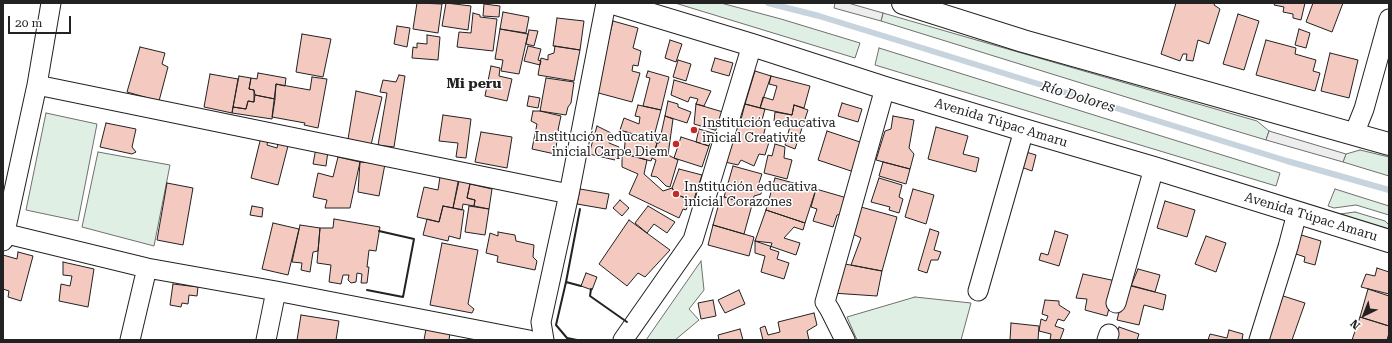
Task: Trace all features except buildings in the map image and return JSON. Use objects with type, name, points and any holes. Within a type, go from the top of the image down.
[{"type":"street","points":[[51,3],[37,85],[4,236],[147,268],[276,291],[529,340]]},
{"type":"street","points":[[544,340],[541,322],[569,194],[606,3]]},
{"type":"street","name":"Avenida Túpac Amaru","points":[[613,3],[752,45],[886,88],[1154,168],[1389,241]]},
{"type":"street","points":[[903,3],[1023,41],[1389,144]]},
{"type":"street","points":[[1354,134],[1364,108],[1389,19]]},
{"type":"street","points":[[624,340],[693,240],[752,45]]},
{"type":"street","points":[[37,85],[569,194]]},
{"type":"street","points":[[845,340],[825,302],[886,88]]},
{"type":"street","points":[[978,291],[1024,130]]},
{"type":"street","points":[[1116,303],[1154,168]]},
{"type":"street","points":[[1259,340],[1298,213]]},
{"type":"street","points":[[130,340],[147,268]]},
{"type":"street","points":[[266,340],[276,291]]},
{"type":"green space","points":[[675,3],[721,3],[781,19],[860,43],[855,58]]},
{"type":"green space","points":[[883,13],[1257,121],[1269,131],[1266,140],[1226,128],[881,21]]},
{"type":"green space","points":[[879,48],[1280,173],[1276,186],[875,65]]},
{"type":"green space","points":[[46,113],[97,124],[78,221],[26,210]]},
{"type":"green space","points":[[1360,150],[1389,157],[1389,176],[1343,162],[1346,154]]},
{"type":"green space","points":[[98,152],[170,165],[154,246],[82,227]]},
{"type":"green space","points":[[1335,189],[1389,206],[1389,215],[1356,205],[1334,208],[1328,206]]},
{"type":"green space","points":[[1355,212],[1385,221],[1389,225],[1389,231],[1333,215]]},
{"type":"green space","points":[[701,261],[704,290],[689,309],[699,320],[675,340],[646,340]]},
{"type":"green space","points":[[915,297],[971,303],[961,340],[857,340],[847,317]]},
{"type":"shaded area","points":[[835,3],[848,3],[883,13],[881,21],[834,8]]},
{"type":"shaded area","points":[[1269,131],[1346,154],[1343,162],[1266,140]]},
{"type":"waterway","name":"Río Dolores","points":[[768,3],[819,16],[1287,161],[1389,190]]},
{"type":"wall","points":[[566,282],[580,209]]},
{"type":"wall","points":[[367,290],[403,297],[414,239],[379,231]]},
{"type":"wall","points":[[577,340],[567,338],[556,325],[566,282],[581,286]]},
{"type":"wall","points":[[591,289],[590,296],[627,322]]},
{"type":"place","name":"Institución educativa inicial Creativite","points":[[694,130]]},
{"type":"place","name":"Institución educativa inicial Carpe Diem","points":[[676,144]]},
{"type":"place","name":"Institución educativa inicial Corazones","points":[[676,194]]},
{"type":"district","name":"Mi peru","points":[[474,84]]}]
